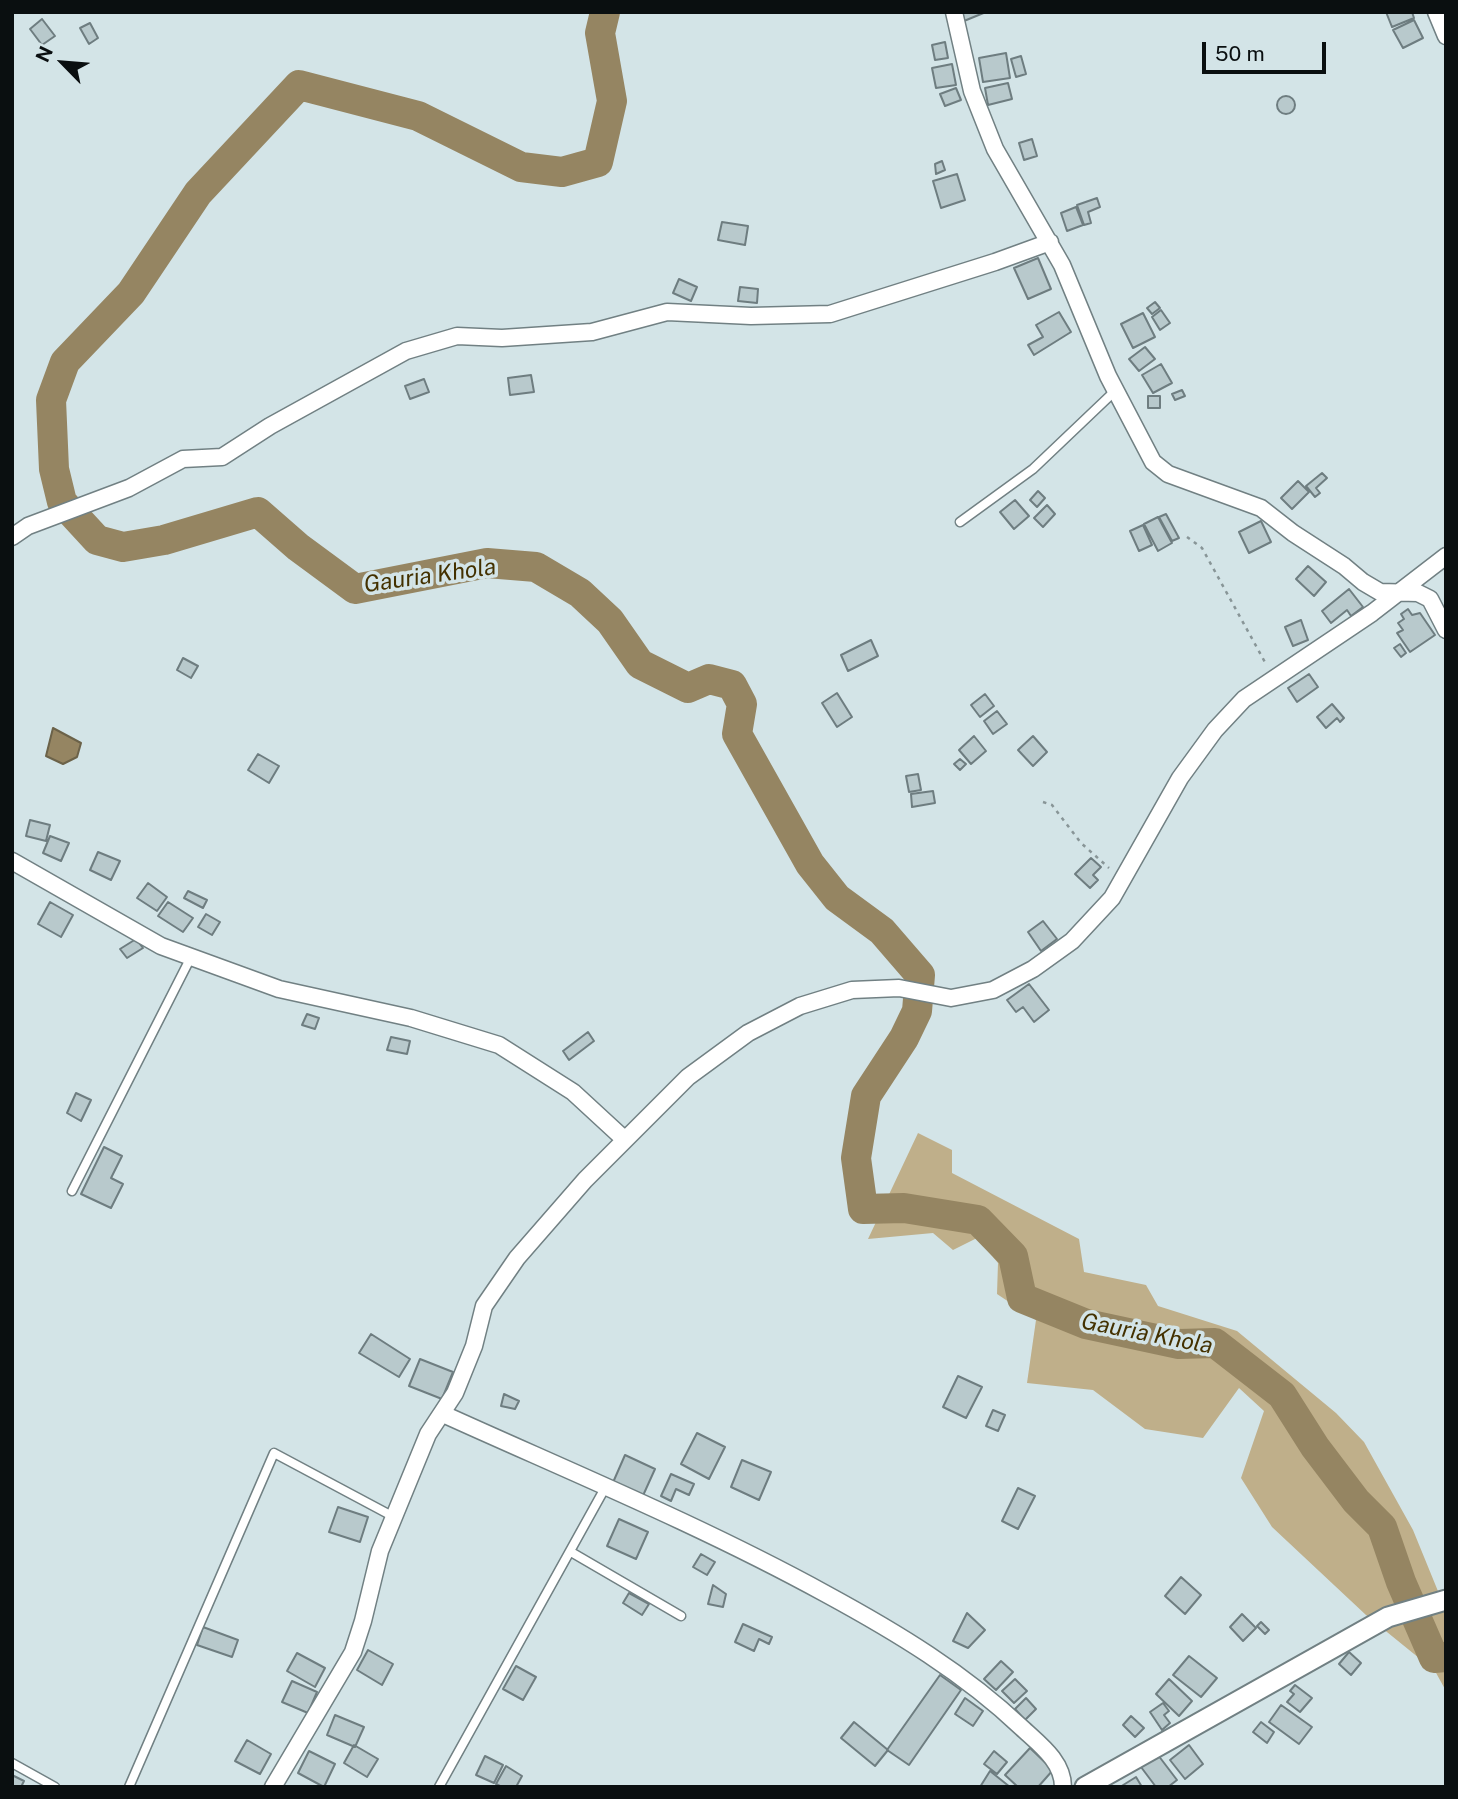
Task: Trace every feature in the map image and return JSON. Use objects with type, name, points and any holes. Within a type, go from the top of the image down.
[{"type":"street","points":[[954,12],[972,91],[995,149],[1062,265],[1116,390],[1153,462],[1168,474],[1261,508],[1380,592],[1402,591],[1430,598],[1446,630]]},
{"type":"street","points":[[1436,12],[1446,36]]},
{"type":"street","points":[[12,537],[28,526],[140,482],[183,459],[222,457],[270,426],[406,351],[457,336],[502,338],[592,332],[667,313],[751,316],[830,314],[984,266],[1049,242]]},
{"type":"street","points":[[273,1787],[353,1652],[380,1551],[428,1434],[443,1414],[467,1366],[484,1306],[534,1237],[624,1139],[688,1077],[748,1033],[800,1006],[852,989],[900,988],[951,998],[993,990],[1033,969],[1072,940],[1112,898],[1180,778],[1244,699],[1402,591],[1446,556]]},
{"type":"street","points":[[12,861],[161,946],[279,989],[411,1018],[499,1045],[573,1091],[624,1139]]},
{"type":"street","points":[[443,1414],[716,1537],[791,1575],[915,1646],[1001,1708],[1050,1755],[1058,1766],[1063,1787]]},
{"type":"street","points":[[1085,1787],[1388,1617],[1444,1601]]},
{"type":"lane","points":[[960,522],[1033,469],[1116,390]]},
{"type":"lane","points":[[72,1191],[191,957]]},
{"type":"lane","points":[[129,1787],[274,1453],[394,1517]]},
{"type":"lane","points":[[439,1787],[606,1488]]},
{"type":"lane","points":[[571,1552],[681,1616]]},
{"type":"lane","points":[[12,1763],[55,1787]]},
{"type":"path","points":[[1187,537],[1202,548],[1262,652],[1273,680]]},
{"type":"path","points":[[1043,802],[1052,805],[1081,843],[1122,880]]},
{"type":"shaded area","points":[[53,728],[81,743],[77,757],[63,764],[46,756]]},
{"type":"shaded area","points":[[918,1133],[952,1150],[952,1173],[1079,1239],[1084,1272],[1146,1285],[1158,1306],[1237,1331],[1336,1413],[1364,1442],[1413,1530],[1442,1601],[1446,1600],[1446,1691],[1435,1671],[1366,1615],[1272,1527],[1241,1478],[1264,1411],[1239,1388],[1203,1438],[1145,1429],[1093,1390],[1027,1383],[1036,1320],[997,1294],[998,1263],[977,1238],[953,1250],[933,1233],[868,1239]]},
{"type":"building","points":[[961,12],[986,12],[964,21]]},
{"type":"building","points":[[1386,12],[1412,12],[1414,18],[1392,27]]},
{"type":"building","points":[[42,19],[55,36],[42,45],[30,29]]},
{"type":"building","points":[[1414,20],[1423,38],[1403,48],[1393,30]]},
{"type":"building","points":[[90,23],[98,38],[89,44],[80,28]]},
{"type":"building","points":[[945,42],[948,58],[935,60],[932,45]]},
{"type":"building","points":[[1006,53],[1010,78],[983,82],[979,58]]},
{"type":"building","points":[[1021,56],[1026,74],[1016,77],[1011,59]]},
{"type":"building","points":[[952,64],[956,85],[936,88],[932,68]]},
{"type":"building","points":[[1008,83],[1012,99],[988,105],[985,88]]},
{"type":"building","points":[[956,88],[961,100],[945,106],[940,94]]},
{"type":"building","points":[[1286,96],[1292,99],[1295,105],[1292,111],[1286,114],[1280,111],[1277,105],[1280,99]]},
{"type":"building","points":[[1032,139],[1037,156],[1024,160],[1019,143]]},
{"type":"building","points":[[942,161],[945,170],[936,174],[935,164]]},
{"type":"building","points":[[957,174],[965,200],[941,208],[933,181]]},
{"type":"building","points":[[1097,198],[1100,207],[1088,212],[1091,223],[1084,225],[1077,205]]},
{"type":"building","points":[[1076,207],[1083,225],[1067,231],[1061,213]]},
{"type":"building","points":[[722,222],[748,226],[745,245],[718,240]]},
{"type":"building","points":[[1038,258],[1051,289],[1028,299],[1014,268]]},
{"type":"building","points":[[679,279],[697,287],[691,301],[673,293]]},
{"type":"building","points":[[740,287],[758,289],[757,303],[738,301]]},
{"type":"building","points":[[1155,302],[1160,308],[1152,314],[1147,308]]},
{"type":"building","points":[[1161,310],[1170,323],[1160,330],[1152,317]]},
{"type":"building","points":[[1059,312],[1071,332],[1034,355],[1028,345],[1043,337],[1036,325]]},
{"type":"building","points":[[1143,313],[1155,337],[1133,348],[1121,324]]},
{"type":"building","points":[[1145,347],[1155,359],[1139,371],[1129,359]]},
{"type":"building","points":[[1161,364],[1172,383],[1153,393],[1142,375]]},
{"type":"building","points":[[531,375],[534,392],[510,395],[508,378]]},
{"type":"building","points":[[424,379],[429,392],[410,399],[405,386]]},
{"type":"building","points":[[1182,390],[1185,396],[1175,400],[1172,394]]},
{"type":"building","points":[[1148,396],[1160,396],[1160,408],[1148,408]]},
{"type":"building","points":[[1322,473],[1327,478],[1316,488],[1320,493],[1315,497],[1306,486]]},
{"type":"building","points":[[1298,481],[1309,492],[1292,509],[1281,498]]},
{"type":"building","points":[[1038,491],[1045,498],[1037,507],[1030,500]]},
{"type":"building","points":[[1015,500],[1029,516],[1014,529],[1000,512]]},
{"type":"building","points":[[1047,505],[1055,514],[1043,527],[1034,518]]},
{"type":"building","points":[[1166,514],[1179,538],[1172,541],[1159,517]]},
{"type":"building","points":[[1158,517],[1172,543],[1158,551],[1144,524]]},
{"type":"building","points":[[1261,521],[1271,542],[1249,553],[1239,532]]},
{"type":"building","points":[[1143,525],[1152,545],[1139,551],[1130,531]]},
{"type":"building","points":[[1308,566],[1326,582],[1314,596],[1296,579]]},
{"type":"building","points":[[1349,589],[1363,607],[1351,616],[1347,610],[1331,623],[1322,611]]},
{"type":"building","points":[[1408,609],[1412,615],[1420,613],[1435,635],[1410,652],[1397,633],[1403,630],[1398,623],[1404,619],[1401,614]]},
{"type":"building","points":[[1301,620],[1308,640],[1293,646],[1285,627]]},
{"type":"building","points":[[871,640],[878,656],[848,671],[841,655]]},
{"type":"building","points":[[1400,644],[1406,653],[1401,657],[1394,648]]},
{"type":"building","points":[[183,658],[198,666],[191,678],[177,670]]},
{"type":"building","points":[[1309,674],[1318,687],[1297,702],[1288,688]]},
{"type":"building","points":[[837,693],[852,717],[837,727],[822,703]]},
{"type":"building","points":[[985,694],[994,706],[980,717],[971,705]]},
{"type":"building","points":[[1332,704],[1344,718],[1340,722],[1337,718],[1326,728],[1317,717]]},
{"type":"building","points":[[997,711],[1007,724],[993,734],[984,721]]},
{"type":"building","points":[[974,736],[986,751],[971,764],[959,750]]},
{"type":"building","points":[[1033,736],[1047,752],[1033,766],[1018,750]]},
{"type":"building","points":[[258,754],[279,766],[269,783],[248,770]]},
{"type":"building","points":[[960,759],[966,764],[960,770],[954,764]]},
{"type":"building","points":[[918,774],[921,790],[909,792],[906,776]]},
{"type":"building","points":[[933,791],[935,803],[912,807],[911,794]]},
{"type":"building","points":[[30,820],[50,825],[46,841],[26,836]]},
{"type":"building","points":[[50,836],[69,843],[61,861],[43,853]]},
{"type":"building","points":[[98,852],[120,861],[111,880],[90,870]]},
{"type":"building","points":[[1091,858],[1101,867],[1093,875],[1098,880],[1090,888],[1075,874]]},
{"type":"building","points":[[148,883],[167,897],[157,911],[137,898]]},
{"type":"building","points":[[188,891],[207,900],[203,908],[184,898]]},
{"type":"building","points":[[50,902],[73,915],[61,937],[38,924]]},
{"type":"building","points":[[168,902],[193,918],[183,932],[158,916]]},
{"type":"building","points":[[206,914],[220,922],[212,935],[198,927]]},
{"type":"building","points":[[1043,921],[1057,939],[1041,951],[1028,932]]},
{"type":"building","points":[[136,939],[143,948],[127,958],[120,949]]},
{"type":"building","points":[[1029,984],[1049,1010],[1034,1022],[1023,1007],[1016,1012],[1007,1000]]},
{"type":"building","points":[[307,1014],[319,1018],[315,1029],[302,1025]]},
{"type":"building","points":[[588,1032],[594,1041],[569,1060],[563,1051]]},
{"type":"building","points":[[391,1037],[410,1041],[407,1054],[387,1050]]},
{"type":"building","points":[[76,1093],[91,1100],[81,1121],[67,1113]]},
{"type":"building","points":[[104,1147],[122,1156],[111,1178],[123,1184],[111,1208],[81,1194]]},
{"type":"building","points":[[371,1334],[410,1359],[399,1377],[359,1353]]},
{"type":"building","points":[[420,1359],[453,1372],[442,1399],[409,1386]]},
{"type":"building","points":[[958,1376],[982,1387],[966,1418],[943,1407]]},
{"type":"building","points":[[504,1394],[519,1401],[515,1409],[501,1406]]},
{"type":"building","points":[[993,1410],[1005,1415],[998,1431],[986,1426]]},
{"type":"building","points":[[697,1433],[725,1447],[709,1479],[681,1464]]},
{"type":"building","points":[[625,1455],[655,1469],[641,1500],[611,1487]]},
{"type":"building","points":[[742,1460],[771,1472],[759,1500],[731,1487]]},
{"type":"building","points":[[671,1474],[694,1484],[689,1495],[676,1489],[671,1501],[661,1496]]},
{"type":"building","points":[[1018,1488],[1035,1496],[1018,1529],[1002,1521]]},
{"type":"building","points":[[338,1507],[368,1517],[360,1542],[329,1532]]},
{"type":"building","points":[[619,1519],[648,1532],[636,1559],[607,1546]]},
{"type":"building","points":[[701,1554],[715,1562],[707,1575],[693,1567]]},
{"type":"building","points":[[1181,1577],[1201,1595],[1185,1614],[1165,1596]]},
{"type":"building","points":[[713,1585],[726,1594],[723,1607],[708,1604]]},
{"type":"building","points":[[629,1593],[649,1604],[642,1615],[623,1603]]},
{"type":"building","points":[[967,1613],[985,1630],[968,1648],[953,1641]]},
{"type":"building","points":[[1242,1614],[1256,1628],[1243,1641],[1230,1627]]},
{"type":"building","points":[[1261,1622],[1269,1630],[1265,1634],[1257,1626]]},
{"type":"building","points":[[743,1624],[772,1637],[769,1644],[759,1639],[754,1651],[735,1642]]},
{"type":"building","points":[[203,1627],[238,1640],[232,1657],[197,1645]]},
{"type":"building","points":[[368,1650],[393,1664],[382,1685],[357,1670]]},
{"type":"building","points":[[1349,1652],[1361,1663],[1351,1675],[1339,1664]]},
{"type":"building","points":[[297,1653],[325,1668],[315,1687],[287,1671]]},
{"type":"building","points":[[1189,1656],[1217,1678],[1201,1697],[1173,1675]]},
{"type":"building","points":[[1001,1661],[1013,1672],[996,1690],[984,1679]]},
{"type":"building","points":[[516,1666],[536,1677],[523,1700],[503,1689]]},
{"type":"building","points":[[940,1675],[961,1690],[909,1765],[887,1750]]},
{"type":"building","points":[[1015,1679],[1027,1691],[1014,1703],[1002,1691]]},
{"type":"building","points":[[1169,1679],[1192,1701],[1179,1716],[1156,1694]]},
{"type":"building","points":[[292,1681],[317,1692],[308,1713],[282,1702]]},
{"type":"building","points":[[1295,1685],[1312,1698],[1300,1712],[1287,1702],[1294,1694],[1290,1691]]},
{"type":"building","points":[[965,1698],[983,1711],[973,1726],[955,1714]]},
{"type":"building","points":[[1026,1698],[1036,1709],[1025,1720],[1015,1709]]},
{"type":"building","points":[[1163,1703],[1169,1711],[1164,1715],[1170,1723],[1162,1730],[1150,1712]]},
{"type":"building","points":[[1281,1705],[1312,1727],[1299,1744],[1269,1722]]},
{"type":"building","points":[[335,1715],[364,1727],[355,1747],[327,1735]]},
{"type":"building","points":[[1131,1716],[1144,1728],[1135,1737],[1123,1725]]},
{"type":"building","points":[[854,1722],[888,1750],[875,1766],[841,1738]]},
{"type":"building","points":[[1261,1722],[1274,1732],[1267,1743],[1253,1732]]},
{"type":"building","points":[[247,1740],[271,1754],[260,1774],[235,1761]]},
{"type":"building","points":[[354,1745],[378,1759],[367,1777],[344,1763]]},
{"type":"building","points":[[1189,1745],[1203,1764],[1185,1779],[1170,1760]]},
{"type":"building","points":[[1030,1748],[1053,1770],[1038,1787],[1018,1787],[1005,1775]]},
{"type":"building","points":[[309,1751],[335,1764],[324,1787],[298,1773]]},
{"type":"building","points":[[994,1751],[1007,1762],[997,1774],[984,1764]]},
{"type":"building","points":[[1158,1755],[1177,1780],[1168,1787],[1156,1787],[1141,1767]]},
{"type":"building","points":[[485,1756],[503,1765],[494,1783],[476,1775]]},
{"type":"building","points":[[506,1766],[522,1776],[516,1787],[496,1784]]},
{"type":"building","points":[[990,1771],[1010,1787],[980,1787]]},
{"type":"building","points":[[12,1775],[24,1781],[21,1787],[12,1787]]},
{"type":"building","points":[[1136,1777],[1142,1787],[1120,1787]]},
{"type":"waterway","name":"Gauria Khola","points":[[605,12],[600,33],[612,101],[598,162],[562,172],[521,167],[418,116],[299,85],[198,193],[131,293],[65,362],[51,400],[54,469],[62,502],[97,540],[123,547],[164,540],[258,512],[298,547],[355,589],[487,563],[536,567],[580,593],[610,621],[640,664],[688,688],[709,679],[732,685],[742,704],[737,734],[810,864],[837,898],[882,931],[920,975],[917,1011],[904,1038],[866,1096],[856,1158],[863,1209],[904,1208],[978,1220],[1013,1256],[1022,1298],[1086,1324],[1179,1344],[1215,1343],[1282,1395],[1315,1447],[1356,1501],[1382,1527],[1401,1582],[1434,1658],[1446,1657]]}]
